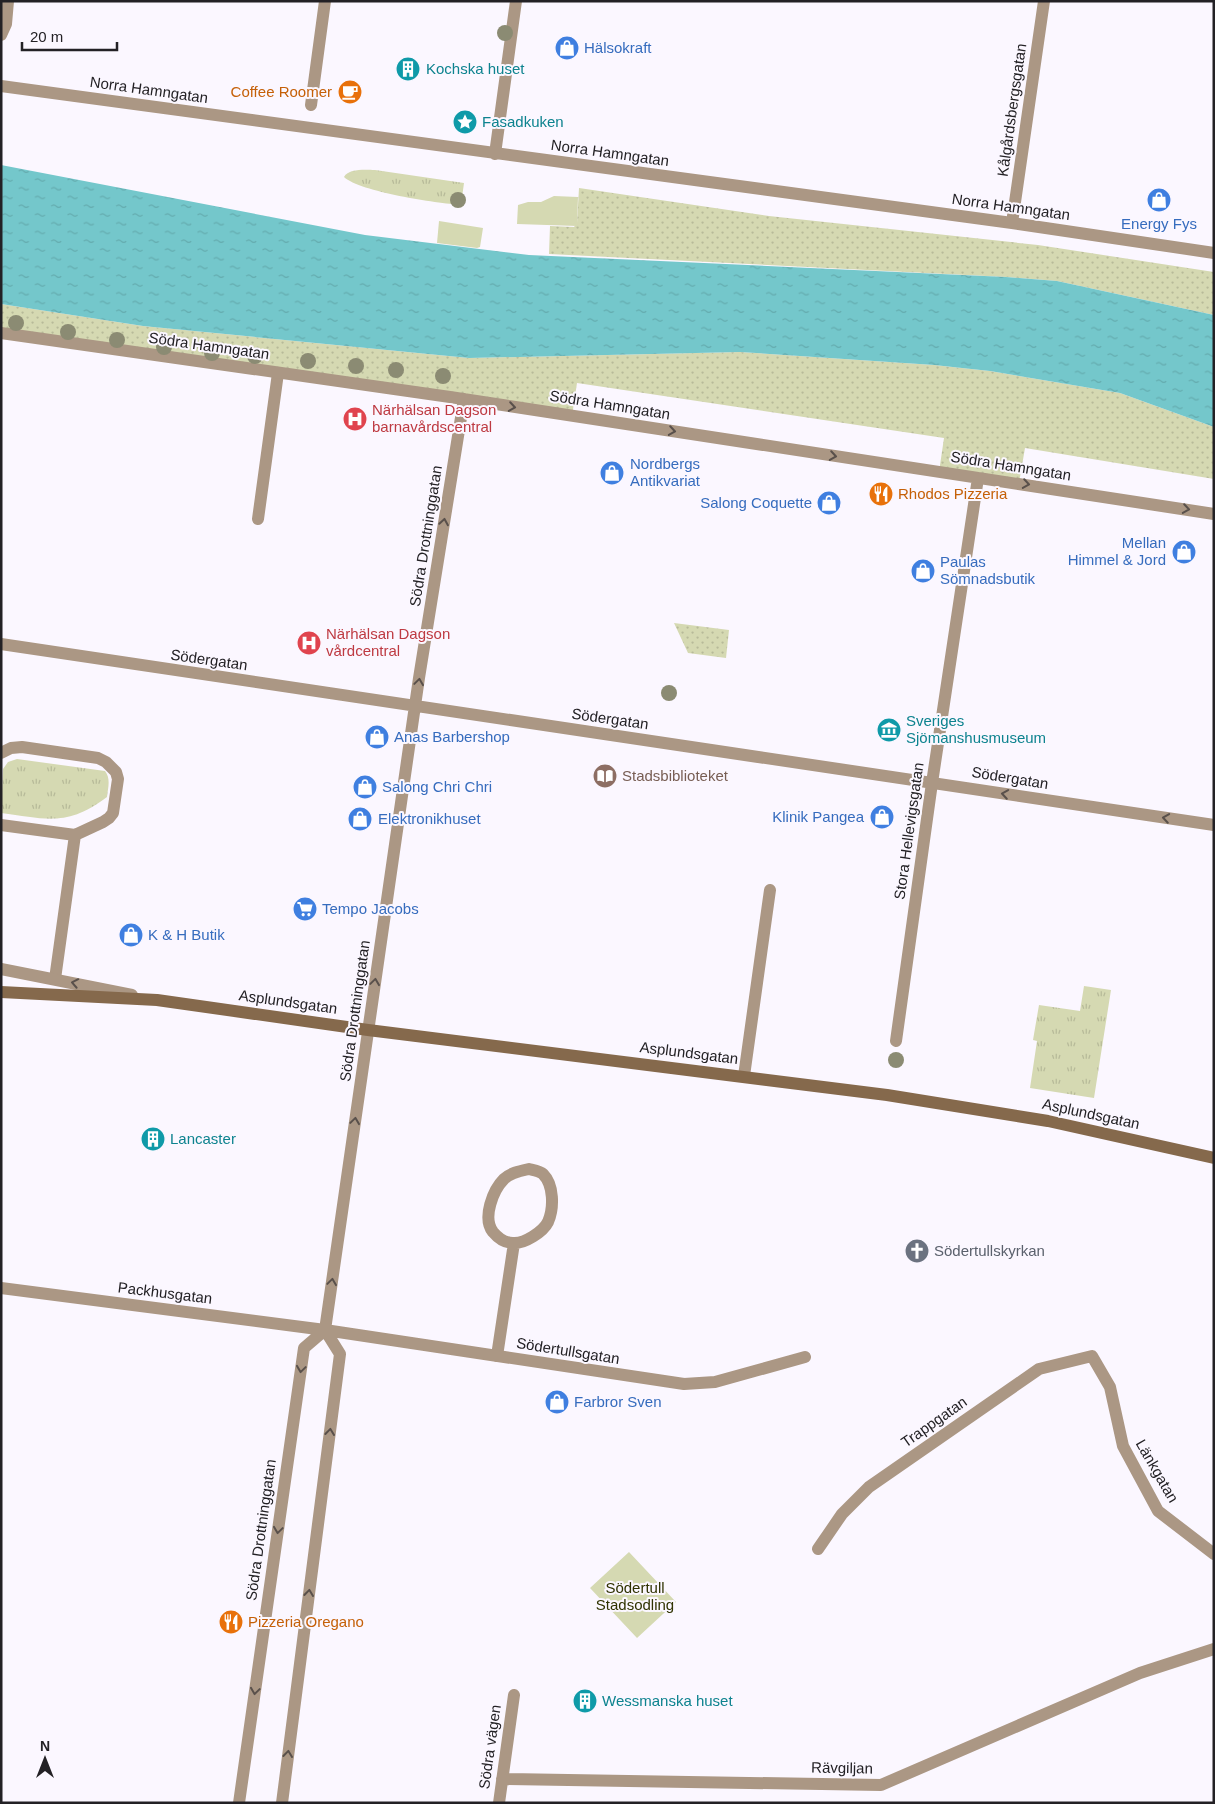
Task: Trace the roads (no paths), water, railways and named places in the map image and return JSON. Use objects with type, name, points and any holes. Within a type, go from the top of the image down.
[{"type":"street","points":[[3,27],[8,1]]},
{"type":"street","points":[[310,105],[325,1]]},
{"type":"street","points":[[495,154],[516,1]]},
{"type":"street","name":"Kålgårdsbergsgatan","points":[[1012,223],[1044,1]]},
{"type":"street","name":"Norra Hamngatan","points":[[1,86],[1012,223],[1214,253]]},
{"type":"street","name":"Södra Hamngatan","points":[[1,333],[464,399],[1214,514]]},
{"type":"street","points":[[258,519],[278,372]]},
{"type":"street","name":"Södra Drottninggatan","points":[[239,1803],[304,1348],[325,1330],[416,706],[464,399]]},
{"type":"street","name":"Stora Hellevigsgatan","points":[[896,1041],[932,783],[978,478]]},
{"type":"street","name":"Södergatan","points":[[1,644],[1214,825]]},
{"type":"street","points":[[1,754],[11,748],[22,747],[98,758],[111,766],[118,779],[114,812],[103,822],[75,835],[1,825]]},
{"type":"street","points":[[55,980],[75,835]]},
{"type":"street","points":[[744,1076],[770,890]]},
{"type":"street","name":"Asplundsgatan","points":[[1,969],[157,1000],[368,1030],[887,1095],[1048,1121],[1214,1158]]},
{"type":"street","name":"Asplundsgatan","points":[[1,992],[157,1000]]},
{"type":"street","points":[[529,1169],[542,1173],[550,1184],[552,1195],[551,1209],[547,1222],[538,1232],[514,1244],[501,1240],[491,1230],[490,1200],[504,1178],[516,1172],[529,1169]]},
{"type":"street","points":[[497,1356],[514,1244]]},
{"type":"street","name":"Packhusgatan","points":[[1,1288],[325,1330]]},
{"type":"street","points":[[282,1803],[340,1354],[325,1330]]},
{"type":"street","name":"Södertullsgatan","points":[[325,1330],[684,1384],[715,1382],[805,1357]]},
{"type":"street","name":"Trappgatan","points":[[818,1549],[842,1514],[869,1487],[1039,1369],[1092,1356]]},
{"type":"street","name":"Länkgatan","points":[[1092,1356],[1110,1387],[1123,1446],[1158,1511],[1214,1554]]},
{"type":"street","name":"Rävgiljan","points":[[502,1779],[881,1785],[1140,1673],[1214,1648]]},
{"type":"street","name":"Södra vägen","points":[[499,1803],[514,1695]]},
{"type":"water","points":[[1,165],[365,235],[529,255],[1057,281],[1214,315],[1214,427],[1120,393],[990,371],[934,365],[740,352],[469,358],[143,326],[1,304]]},
{"type":"place","name":"Hälsokraft","points":[[567,48]]},
{"type":"place","name":"Kochska huset","points":[[408,69]]},
{"type":"place","name":"Coffee Roomer","points":[[350,92]]},
{"type":"place","name":"Fasadkuken","points":[[465,122]]},
{"type":"place","name":"Energy Fys","points":[[1159,200]]},
{"type":"place","name":"Närhälsan Dagson barnavårdscentral","points":[[355,419]]},
{"type":"place","name":"Nordbergs Antikvariat","points":[[612,473]]},
{"type":"place","name":"Rhodos Pizzeria","points":[[881,494]]},
{"type":"place","name":"Salong Coquette","points":[[829,503]]},
{"type":"place","name":"Mellan Himmel & Jord","points":[[1184,552]]},
{"type":"place","name":"Paulas Sömnadsbutik","points":[[923,571]]},
{"type":"place","name":"Närhälsan Dagson vårdcentral","points":[[309,643]]},
{"type":"place","name":"Sveriges Sjömanshusmuseum","points":[[889,730]]},
{"type":"place","name":"Anas Barbershop","points":[[377,737]]},
{"type":"place","name":"Stadsbiblioteket","points":[[605,776]]},
{"type":"place","name":"Salong Chri Chri","points":[[365,787]]},
{"type":"place","name":"Klinik Pangea","points":[[882,817]]},
{"type":"place","name":"Elektronikhuset","points":[[360,819]]},
{"type":"place","name":"Tempo Jacobs","points":[[305,909]]},
{"type":"place","name":"K & H Butik","points":[[131,935]]},
{"type":"place","name":"Lancaster","points":[[153,1139]]},
{"type":"place","name":"Södertullskyrkan","points":[[917,1251]]},
{"type":"place","name":"Farbror Sven","points":[[557,1402]]},
{"type":"place","name":"Pizzeria Oregano","points":[[231,1622]]},
{"type":"place","name":"Wessmanska huset","points":[[585,1701]]},
{"type":"park label","name":"Södertull Stadsodling","points":[[635,1596]]}]
